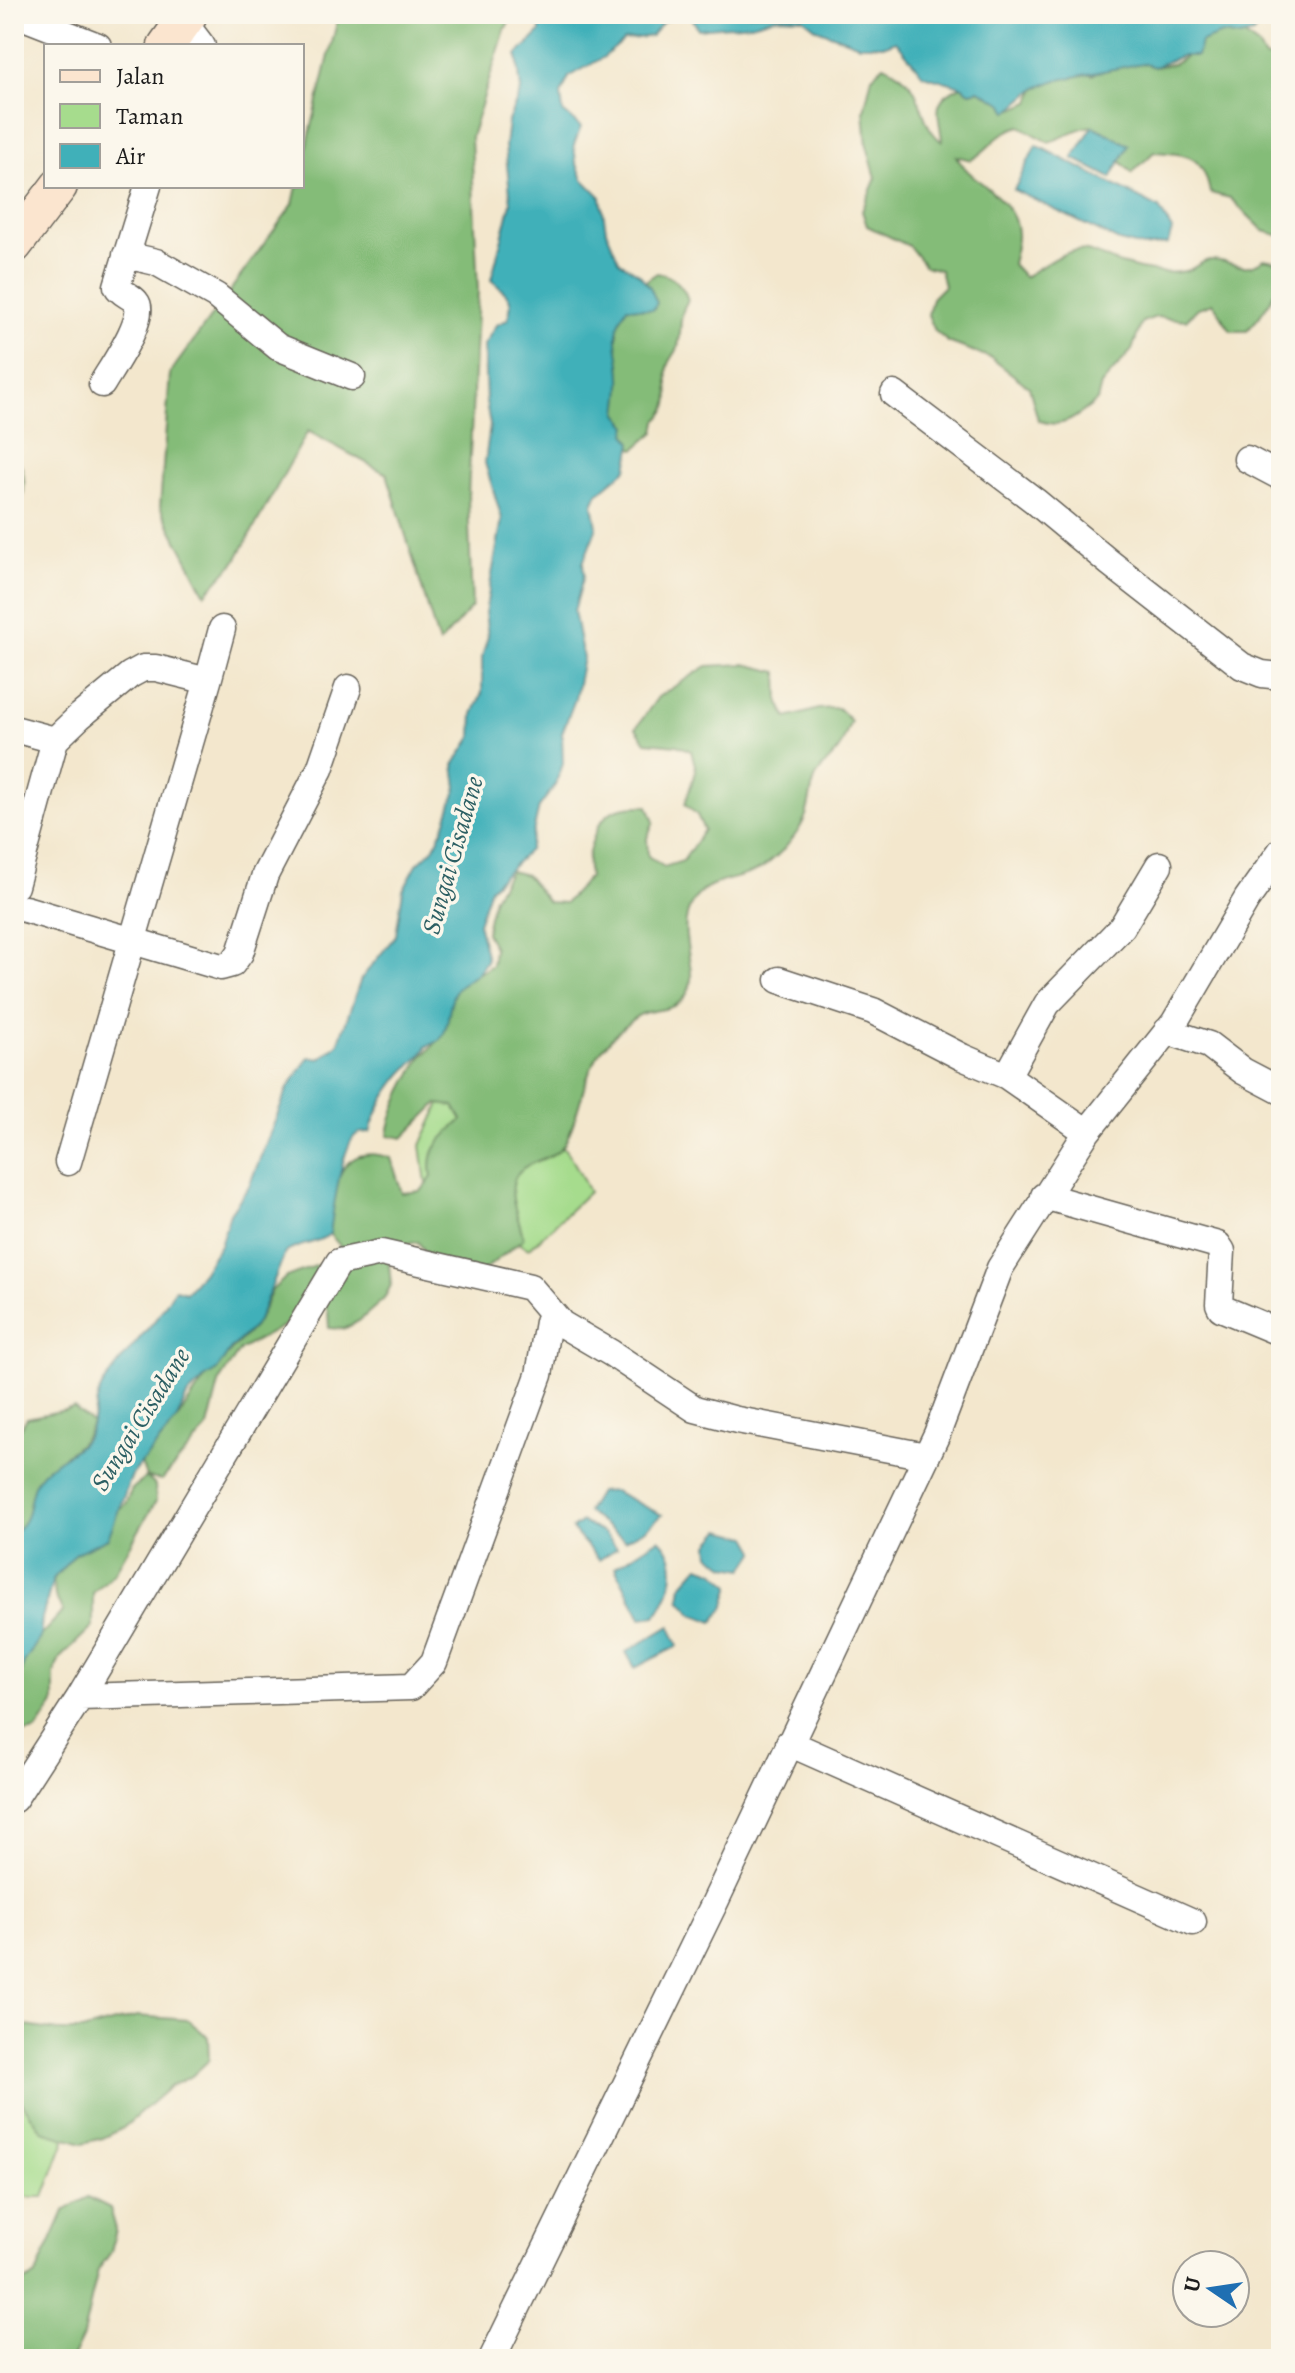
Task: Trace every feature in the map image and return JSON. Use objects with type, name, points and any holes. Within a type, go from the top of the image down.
[{"type":"main road","points":[[14,245],[57,188]]},
{"type":"street","points":[[25,18],[93,44]]},
{"type":"street","points":[[102,384],[137,321],[137,302],[117,288],[147,188]]},
{"type":"street","points":[[126,255],[156,262],[216,296],[278,347],[352,377]]},
{"type":"street","points":[[894,394],[1035,501],[1242,666],[1262,674],[1281,676]]},
{"type":"street","points":[[1247,459],[1281,477]]},
{"type":"street","points":[[68,1162],[222,629]]},
{"type":"street","points":[[208,681],[156,668],[143,668],[99,700],[55,740],[17,899],[132,941],[221,967],[232,964],[240,953],[265,875],[320,769],[348,688]]},
{"type":"street","points":[[14,729],[55,740]]},
{"type":"street","points":[[492,2359],[926,1456],[1000,1268],[1087,1132],[1167,1031],[1247,899],[1281,851]]},
{"type":"street","points":[[1007,1076],[1047,1004],[1122,927],[1159,865]]},
{"type":"street","points":[[779,980],[873,1011],[962,1057],[1007,1076],[1087,1132]]},
{"type":"street","points":[[1167,1031],[1209,1045],[1243,1071],[1281,1091]]},
{"type":"street","points":[[1044,1196],[1218,1245],[1222,1251],[1221,1308],[1281,1333]]},
{"type":"street","points":[[14,1799],[80,1697],[339,1262],[381,1253],[530,1287],[559,1321]]},
{"type":"street","points":[[80,1697],[411,1687],[434,1662],[539,1375],[548,1322],[553,1319],[695,1409],[737,1420],[926,1456]]},
{"type":"street","points":[[789,1743],[1193,1922]]},
{"type":"green space","points":[[339,14],[513,14],[505,30],[471,137],[478,291],[468,496],[472,607],[439,644],[387,474],[308,431],[235,562],[205,594],[160,507],[170,373],[293,204],[297,188],[304,188],[304,159]]},
{"type":"green space","points":[[1232,26],[1259,47],[1264,57],[1281,62],[1281,135],[1274,144],[1277,159],[1281,161],[1281,236],[1264,231],[1230,198],[1210,193],[1203,171],[1192,159],[1154,152],[1132,173],[1121,162],[1118,145],[1093,126],[1048,142],[1020,126],[999,137],[971,160],[956,156],[1009,210],[1017,233],[1012,264],[1024,277],[1061,255],[1080,250],[1129,266],[1164,272],[1189,270],[1211,260],[1244,266],[1257,264],[1264,259],[1281,262],[1271,300],[1247,331],[1231,331],[1213,303],[1198,308],[1186,320],[1156,317],[1142,322],[1132,350],[1101,385],[1097,401],[1063,423],[1038,420],[1029,387],[991,358],[948,342],[935,331],[928,315],[932,298],[944,286],[940,270],[925,266],[909,246],[867,226],[862,211],[876,178],[867,146],[864,111],[872,76],[884,65],[909,83],[916,92],[927,123],[942,142],[938,115],[940,103],[961,86],[970,92],[979,90],[1014,109],[1030,102],[1036,88],[1057,78],[1074,77],[1085,72],[1093,75],[1106,64],[1139,59],[1154,67],[1172,64],[1189,55],[1201,42]]},
{"type":"green space","points":[[657,273],[677,282],[688,300],[682,312],[677,350],[668,367],[667,408],[657,421],[655,432],[635,449],[624,445],[613,399],[613,355],[618,333],[613,323],[644,282]]},
{"type":"green space","points":[[14,453],[23,470],[24,488],[14,524]]},
{"type":"green space","points":[[745,664],[778,672],[779,703],[787,718],[819,709],[838,708],[851,721],[839,749],[816,777],[805,818],[787,846],[755,872],[706,888],[691,905],[686,919],[686,934],[691,976],[683,999],[670,1008],[640,1014],[615,1035],[595,1060],[565,1143],[553,1154],[523,1168],[518,1174],[513,1196],[523,1239],[483,1271],[439,1270],[418,1242],[402,1245],[388,1254],[391,1285],[384,1299],[359,1321],[344,1329],[329,1328],[328,1311],[319,1296],[283,1326],[240,1350],[220,1380],[208,1427],[162,1480],[147,1478],[155,1485],[156,1501],[115,1572],[93,1593],[93,1626],[60,1658],[54,1673],[54,1704],[36,1731],[19,1734],[14,1731],[14,1673],[27,1650],[63,1611],[55,1596],[53,1579],[97,1525],[125,1504],[132,1489],[146,1477],[140,1461],[176,1421],[206,1377],[257,1323],[272,1290],[286,1277],[329,1261],[340,1246],[330,1233],[327,1219],[334,1188],[343,1168],[350,1161],[367,1154],[391,1158],[402,1193],[421,1191],[432,1177],[434,1151],[442,1138],[462,1120],[454,1106],[437,1104],[403,1138],[388,1135],[390,1125],[410,1076],[438,1038],[459,979],[477,974],[492,965],[494,948],[486,933],[489,916],[494,897],[510,871],[526,875],[548,902],[565,903],[589,877],[589,853],[602,821],[620,808],[638,806],[648,806],[654,822],[647,838],[648,856],[664,867],[683,861],[704,830],[697,815],[685,804],[696,769],[691,751],[677,745],[646,742],[636,728],[658,697],[707,666]]},
{"type":"green space","points":[[445,1093],[555,1135],[575,1164],[589,1192],[529,1249],[427,1191],[421,1145]]},
{"type":"green space","points":[[74,1408],[92,1423],[76,1447],[37,1481],[34,1493],[36,1508],[14,1540],[14,1438],[27,1418]]},
{"type":"green space","points":[[137,2016],[188,2020],[208,2037],[209,2060],[192,2076],[171,2086],[122,2129],[103,2138],[83,2143],[42,2131],[14,2091],[14,2024],[58,2031],[82,2031]]},
{"type":"green space","points":[[14,2049],[86,2083],[44,2197],[14,2197]]},
{"type":"green space","points":[[88,2197],[110,2208],[116,2229],[111,2252],[98,2270],[83,2336],[72,2359],[14,2359],[14,2286],[35,2277],[64,2211]]},
{"type":"water","name":"Sungai Cisadane","points":[[539,14],[681,14],[663,22],[651,36],[624,40],[604,57],[569,77],[561,94],[563,112],[581,127],[574,145],[576,162],[583,179],[601,197],[606,230],[619,261],[639,274],[650,287],[657,303],[653,310],[627,307],[618,326],[621,381],[618,414],[628,426],[626,433],[632,443],[627,469],[598,493],[593,504],[597,527],[583,563],[584,575],[574,611],[583,658],[575,699],[562,733],[563,764],[554,787],[539,807],[529,850],[490,888],[478,923],[487,959],[477,973],[455,991],[441,1038],[427,1046],[404,1071],[378,1109],[370,1132],[357,1134],[352,1140],[339,1181],[330,1234],[285,1253],[257,1323],[230,1350],[217,1370],[187,1396],[176,1421],[132,1475],[108,1538],[76,1553],[53,1579],[40,1638],[25,1661],[14,1688],[14,1532],[25,1520],[34,1485],[49,1466],[83,1441],[91,1429],[99,1392],[108,1378],[158,1316],[175,1289],[186,1292],[220,1245],[230,1213],[249,1186],[288,1088],[309,1057],[320,1059],[338,1044],[361,979],[396,935],[403,890],[417,864],[433,849],[443,830],[457,787],[454,765],[472,737],[473,714],[482,693],[482,657],[488,636],[485,613],[502,519],[485,463],[490,425],[484,345],[496,325],[507,320],[511,306],[505,293],[491,280],[511,203],[505,146],[508,121],[521,91],[517,55],[540,32]]},
{"type":"water","points":[[690,14],[1262,14],[1253,34],[1240,37],[1222,34],[1201,42],[1197,56],[1181,56],[1154,67],[1143,63],[1054,81],[1036,88],[1008,112],[1004,104],[979,90],[970,92],[961,86],[923,75],[896,41],[886,45],[859,45],[817,29],[803,18],[777,17],[751,24],[698,29]]},
{"type":"water","points":[[1093,126],[1129,145],[1111,178],[1073,158]]},
{"type":"water","points":[[1036,145],[1159,208],[1172,230],[1168,244],[1143,247],[1119,241],[1014,190]]},
{"type":"water","points":[[614,1491],[662,1515],[646,1529],[625,1540],[587,1512],[599,1492]]},
{"type":"water","points":[[582,1522],[605,1534],[617,1548],[599,1560],[572,1529]]},
{"type":"water","points":[[721,1530],[748,1537],[756,1551],[744,1569],[726,1566],[710,1555],[709,1544]]},
{"type":"water","points":[[659,1539],[671,1557],[670,1587],[656,1616],[641,1618],[615,1567]]},
{"type":"water","points":[[699,1566],[714,1571],[731,1585],[724,1608],[713,1622],[693,1614],[680,1599],[682,1585]]},
{"type":"water","points":[[670,1626],[678,1646],[635,1668],[626,1652]]}]
